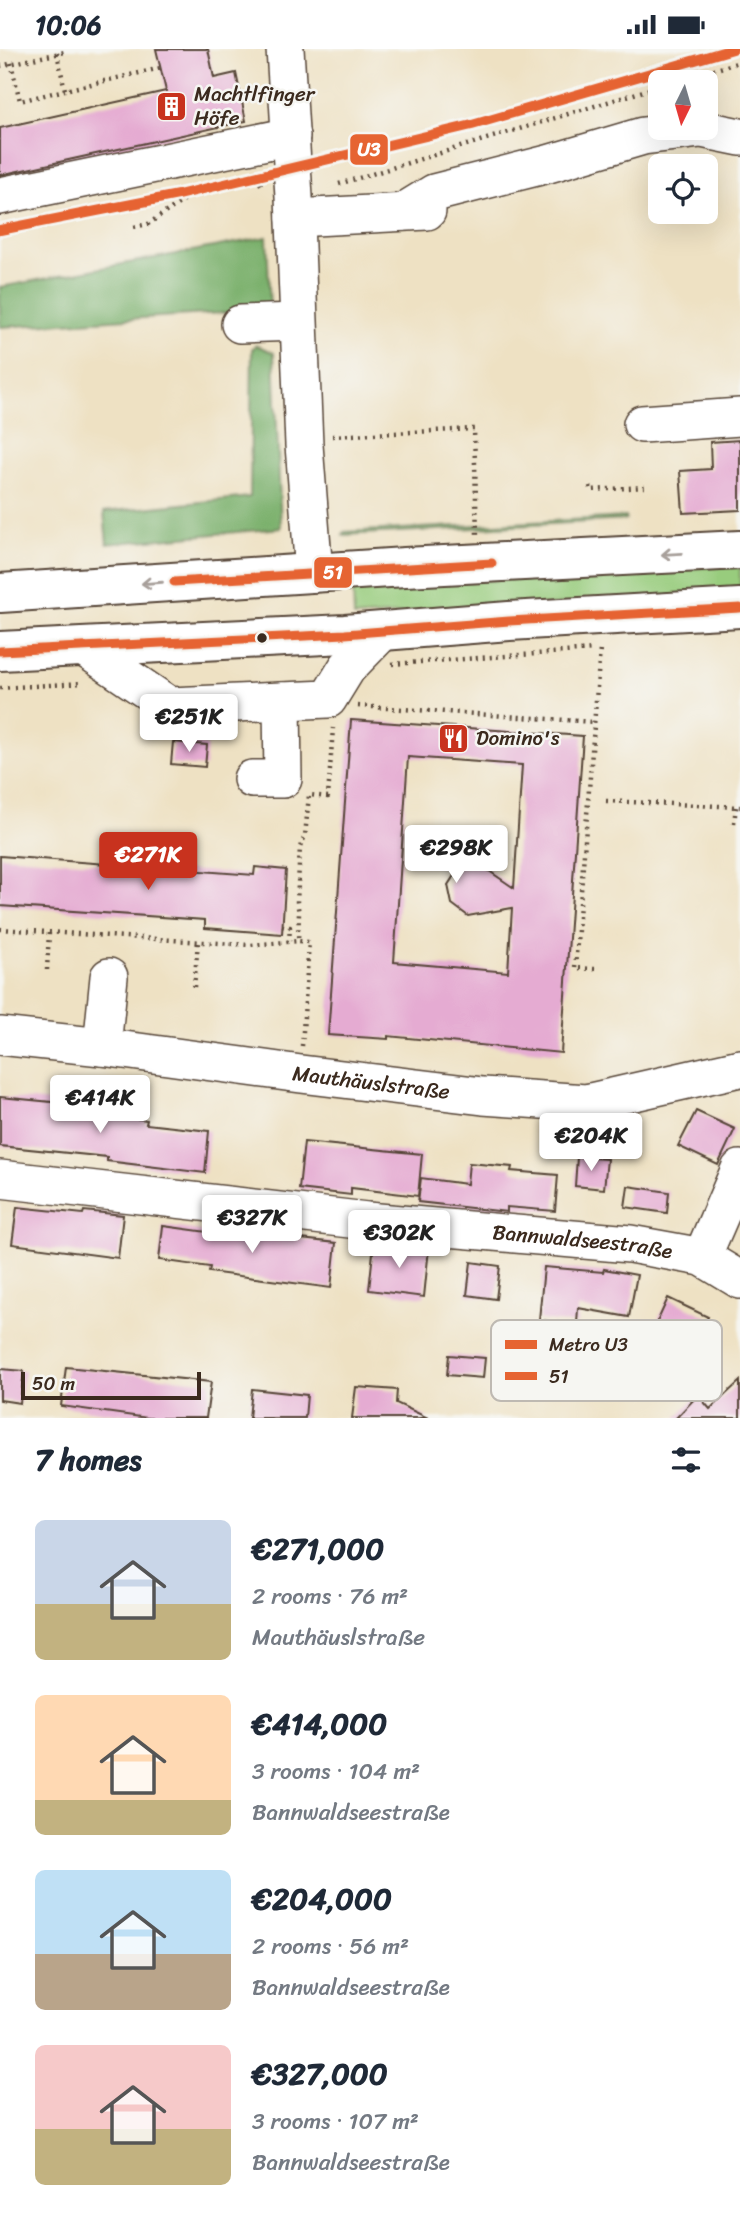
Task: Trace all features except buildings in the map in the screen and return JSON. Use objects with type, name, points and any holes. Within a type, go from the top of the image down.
[{"type":"main road","points":[[0,593],[740,550]]},
{"type":"main road","points":[[0,651],[383,631],[740,608]]},
{"type":"street","points":[[285,49],[295,208],[303,437],[314,573]]},
{"type":"street","points":[[295,208],[420,211],[434,193],[643,136],[701,129],[740,137]]},
{"type":"street","points":[[0,197],[291,136]]},
{"type":"street","points":[[240,324],[298,322]]},
{"type":"street","points":[[642,424],[740,417]]},
{"type":"street","points":[[83,647],[170,706],[328,699],[347,668],[383,631]]},
{"type":"street","points":[[252,779],[283,779],[282,701]]},
{"type":"street","points":[[102,1047],[109,977]]},
{"type":"street","name":"Mauthäuslstraße","points":[[0,1036],[483,1096],[586,1103],[723,1063]]},
{"type":"street","points":[[702,1257],[740,1169]]},
{"type":"street","name":"Bannwaldseestraße","points":[[0,1179],[367,1221],[630,1244],[702,1257],[740,1280]]},
{"type":"path","points":[[0,66],[65,52]]},
{"type":"path","points":[[57,53],[65,90]]},
{"type":"path","points":[[713,70],[740,62]]},
{"type":"path","points":[[12,63],[20,101],[161,68]]},
{"type":"path","points":[[134,227],[148,225],[199,190],[258,179],[270,202],[295,208],[648,90]]},
{"type":"path","points":[[303,437],[474,429],[477,525]]},
{"type":"path","points":[[590,486],[591,490],[645,487]]},
{"type":"path","points":[[595,969],[575,968],[600,649]]},
{"type":"path","points":[[348,706],[594,722]]},
{"type":"path","points":[[298,941],[300,847],[305,836],[309,795],[328,797],[334,717]]},
{"type":"path","points":[[606,801],[738,807],[734,823]]},
{"type":"path","points":[[282,926],[290,927],[289,941]]},
{"type":"path","points":[[0,929],[250,945],[309,942],[300,1075]]},
{"type":"path","points":[[47,970],[49,932]]},
{"type":"path","points":[[194,987],[198,942]]},
{"type":"green space","points":[[267,237],[270,310],[0,327],[0,287]]},
{"type":"green space","points":[[256,345],[274,353],[281,528],[107,544],[104,512],[250,497],[252,349]]},
{"type":"green space","points":[[626,517],[626,520],[343,535],[344,532]]},
{"type":"green space","points":[[740,565],[740,594],[354,617],[353,589]]},
{"type":"metro line","name":"U3","points":[[0,230],[178,195],[472,125],[733,49]]},
{"type":"transit line","name":"51","points":[[174,582],[492,563]]},
{"type":"transit line","name":"51","points":[[0,651],[345,634],[509,621],[740,608]]},
{"type":"place","name":"Machtlfinger Höfe","points":[[171,106]]},
{"type":"place","name":"Domino's","points":[[453,738]]}]
